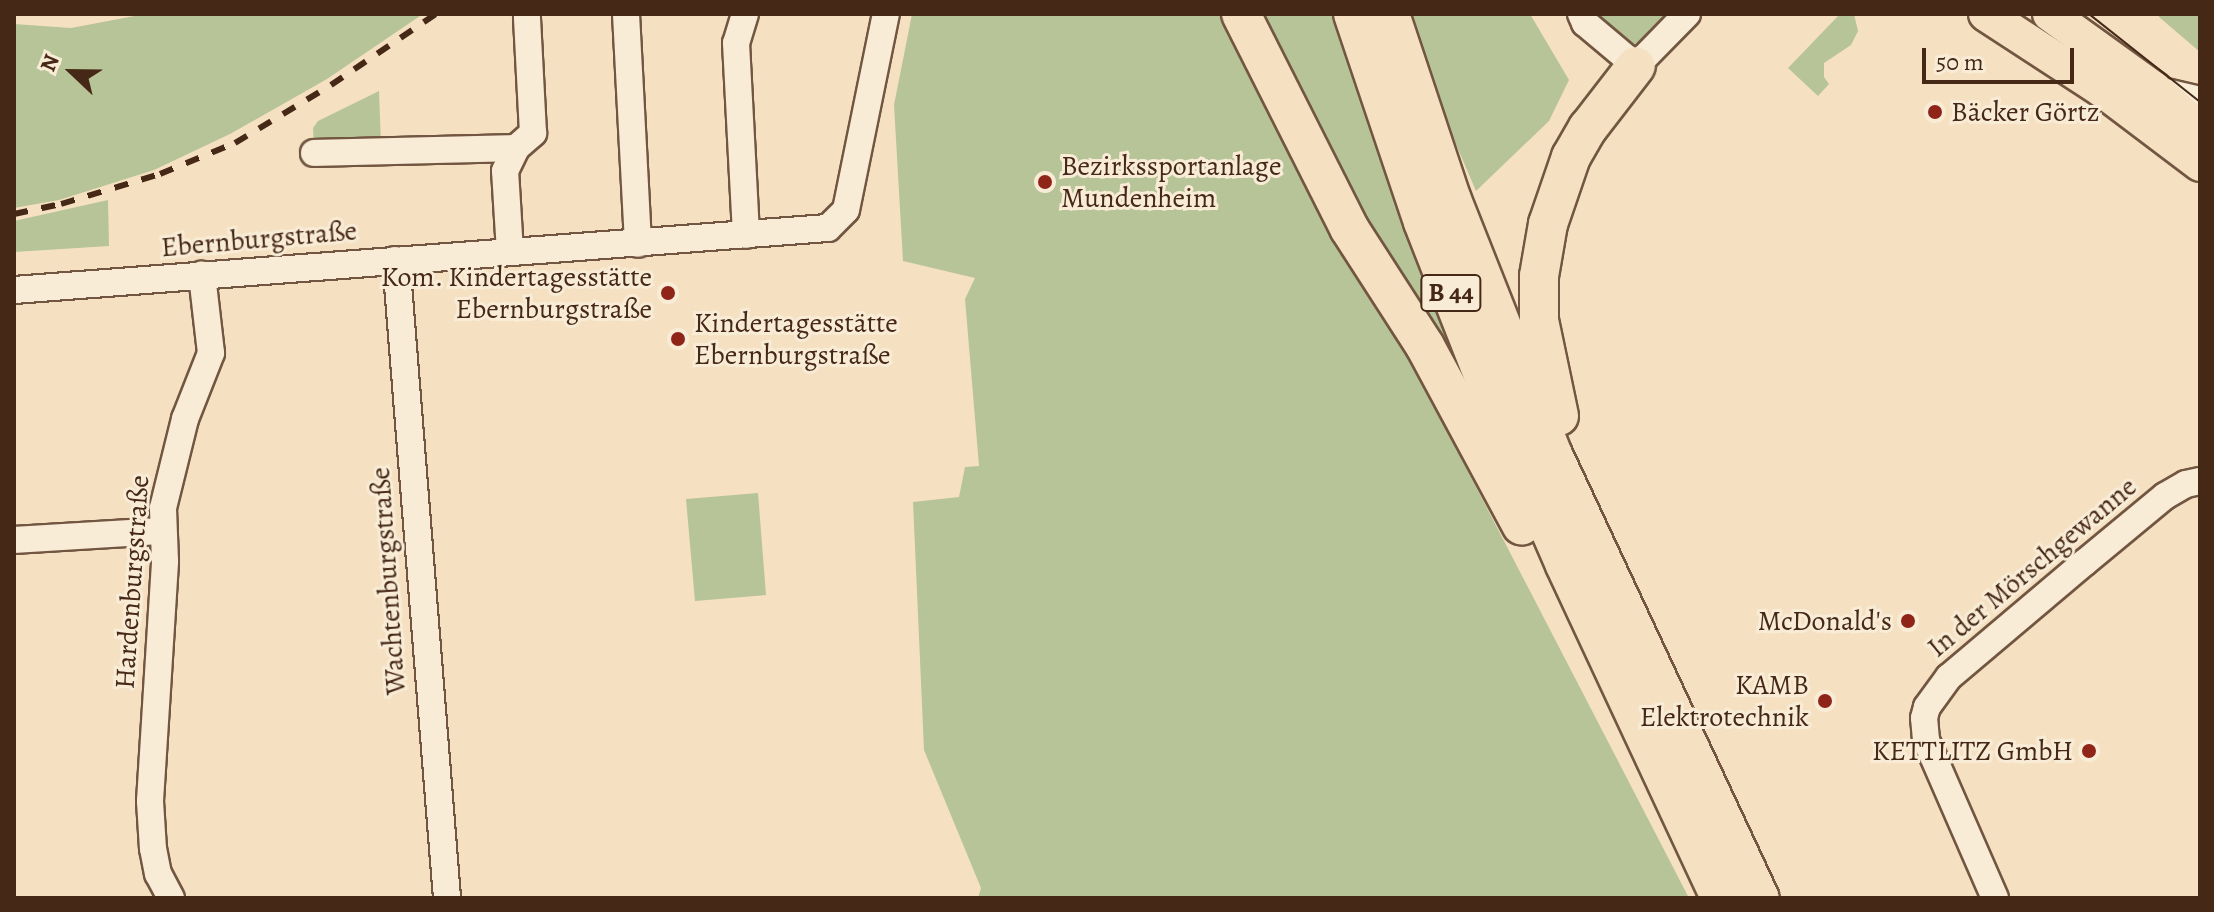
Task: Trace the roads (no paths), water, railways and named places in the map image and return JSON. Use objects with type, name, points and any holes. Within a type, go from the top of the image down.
[{"type":"highway","points":[[1241,14],[1349,228],[1425,346],[1533,548],[1565,565]]},
{"type":"highway","name":"B 44","points":[[1353,14],[1423,222],[1486,383],[1565,565],[1720,898]]},
{"type":"highway","name":"B 44","points":[[1390,14],[1467,240],[1554,457],[1760,898]]},
{"type":"highway","points":[[1588,532],[1542,342],[1539,276],[1548,224],[1571,157],[1588,128],[1636,66]]},
{"type":"main road","points":[[1986,14],[2101,89],[2200,164]]},
{"type":"main road","points":[[2050,14],[2154,89],[2200,129]]},
{"type":"street","points":[[626,14],[638,244]]},
{"type":"street","points":[[745,14],[736,43],[746,235]]},
{"type":"street","name":"Ebernburgstraße","points":[[14,290],[828,228],[846,210],[886,14]]},
{"type":"street","points":[[1581,14],[1585,23],[1636,66],[1687,14]]},
{"type":"street","points":[[510,252],[505,171],[516,148],[533,133],[527,17]]},
{"type":"street","points":[[2154,89],[2200,100]]},
{"type":"street","points":[[314,153],[516,148]]},
{"type":"street","name":"Wachtenburgstraße","points":[[396,260],[447,898]]},
{"type":"street","name":"Hardenburgstraße","points":[[171,898],[158,874],[150,801],[165,561],[163,531],[168,479],[185,419],[211,353],[202,275]]},
{"type":"street","name":"In der Mörschgewanne","points":[[1995,898],[1926,740],[1924,718],[1927,707],[1949,677],[2084,563],[2165,496],[2186,484],[2200,481]]},
{"type":"street","points":[[14,540],[163,531]]},
{"type":"tram line","points":[[2089,14],[2200,102]]},
{"type":"railway","points":[[14,214],[61,204],[160,174],[235,143],[331,85],[436,14]]},
{"type":"place","name":"Bäcker Görtz","points":[[1935,112]]},
{"type":"place","name":"Bezirkssportanlage Mundenheim","points":[[1045,182]]},
{"type":"place","name":"Kom. Kindertagesstätte Ebernburgstraße","points":[[668,293]]},
{"type":"place","name":"Kindertagesstätte Ebernburgstraße","points":[[678,339]]},
{"type":"place","name":"McDonald's","points":[[1908,621]]},
{"type":"place","name":"KAMB Elektrotechnik","points":[[1825,701]]},
{"type":"place","name":"KETTLITZ GmbH","points":[[2089,751]]}]
